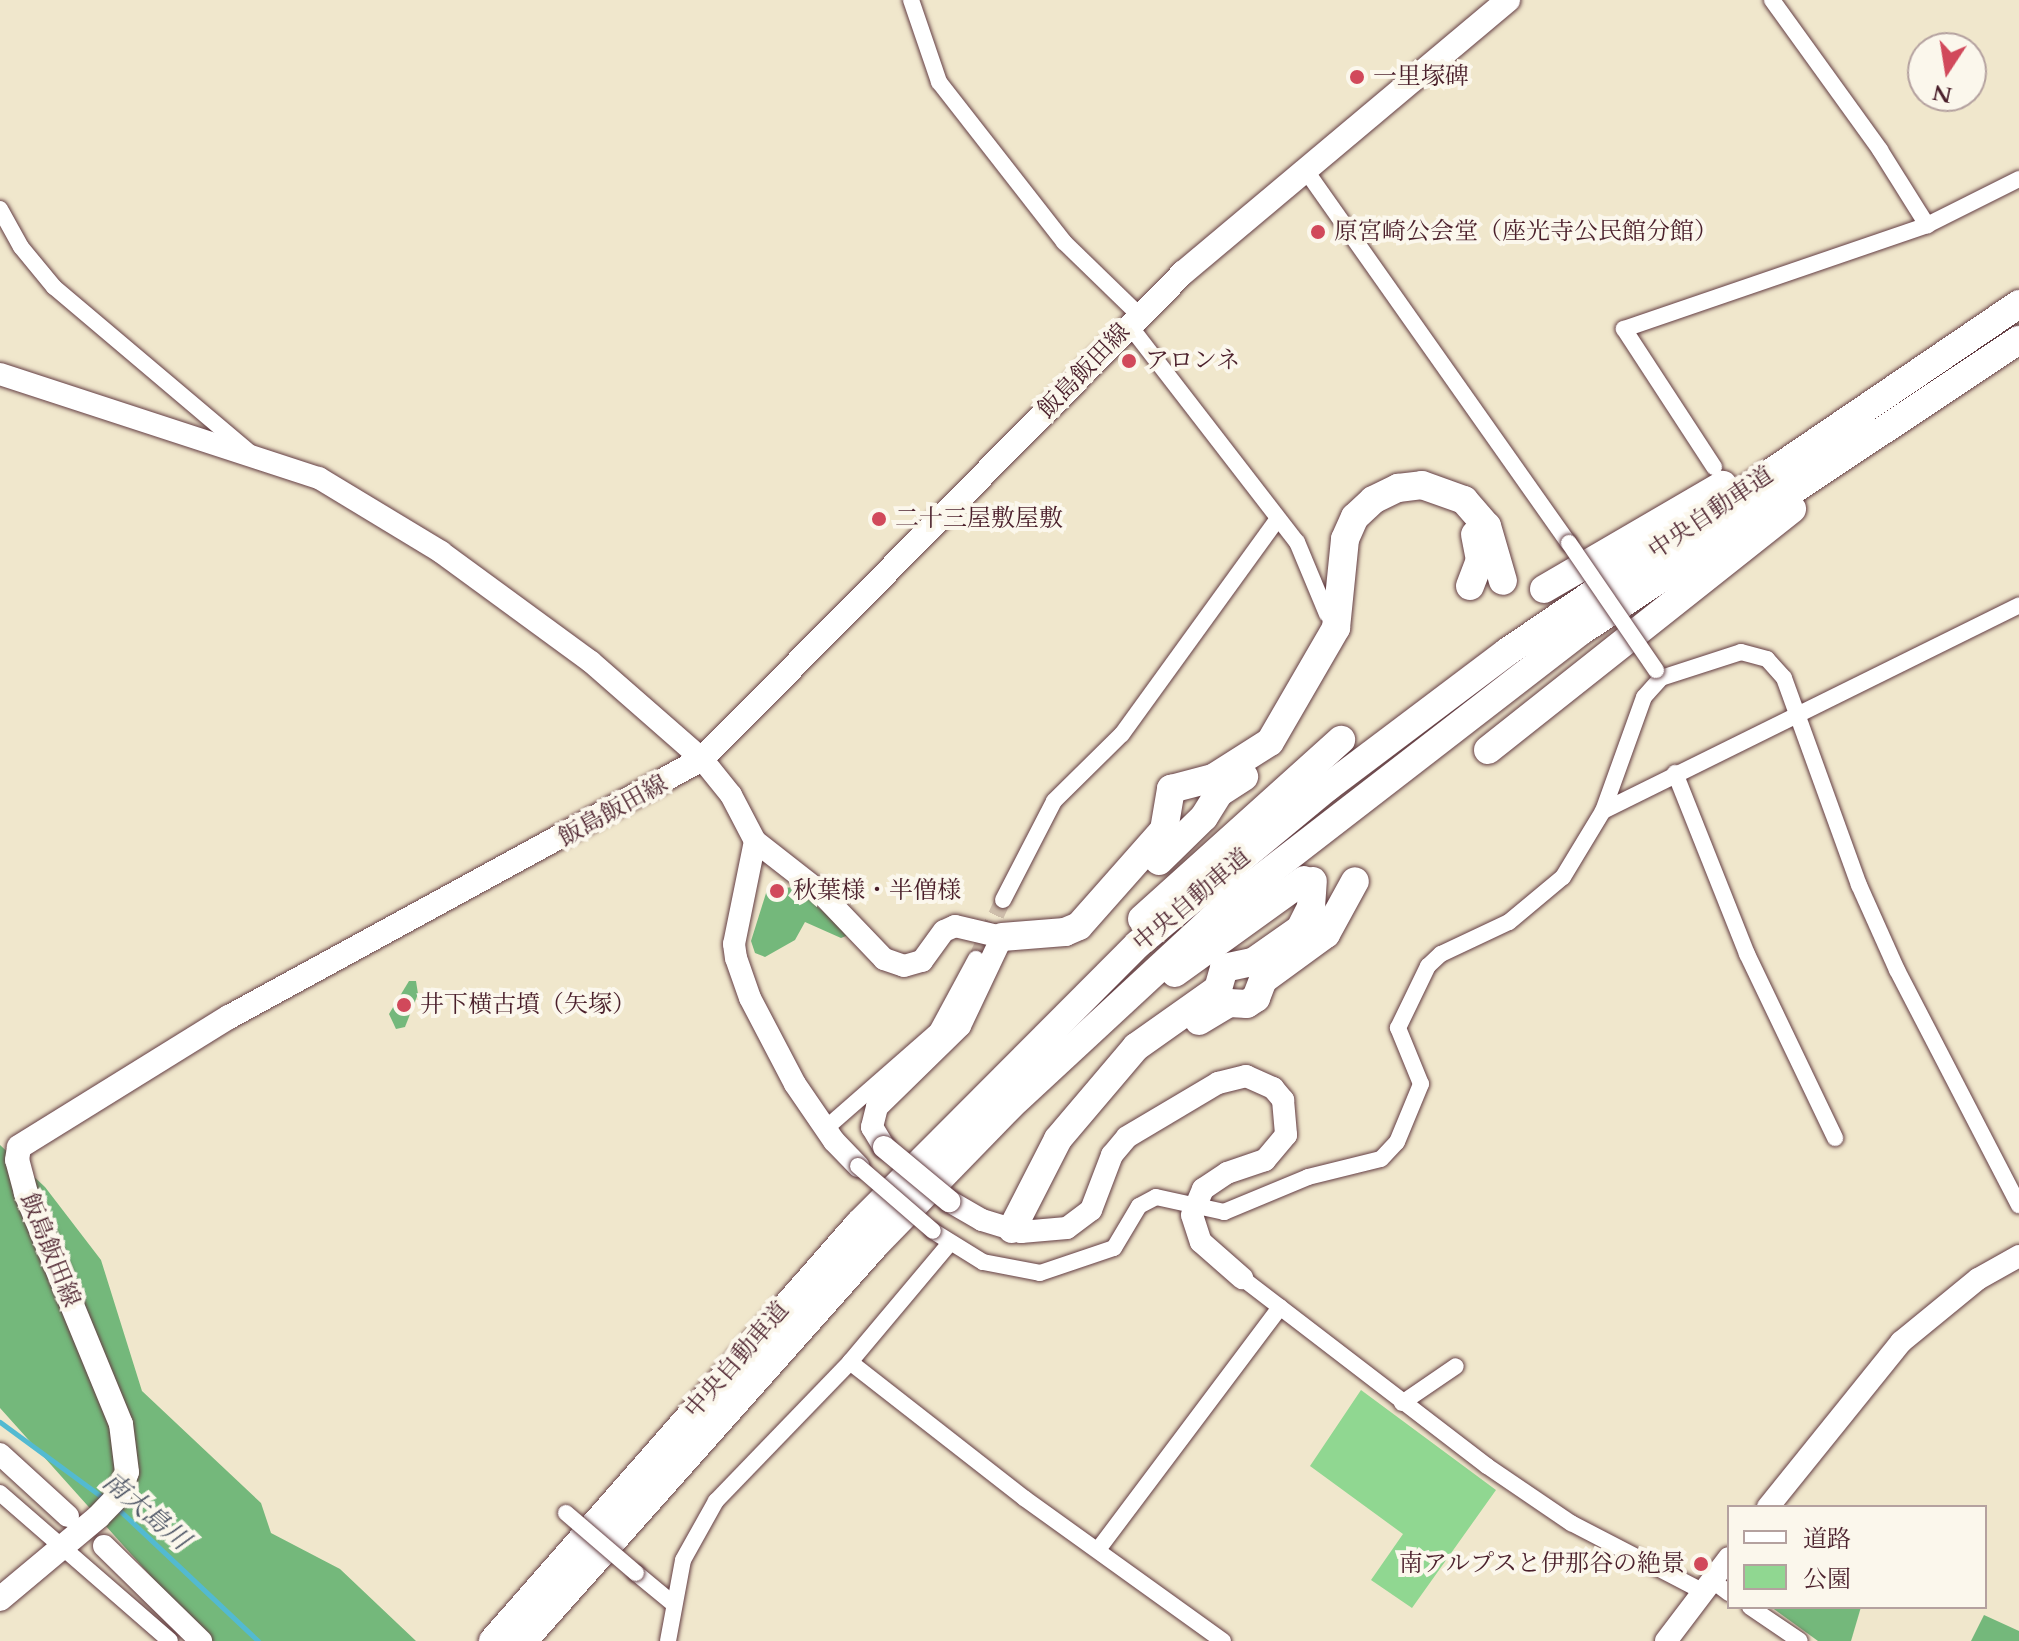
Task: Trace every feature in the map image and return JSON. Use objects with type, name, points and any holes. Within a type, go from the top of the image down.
[{"type":"highway","name":"中央自動車道","points":[[493,1641],[749,1346],[979,1101],[1138,944],[1328,787],[1507,652],[2019,304]]},
{"type":"highway","name":"中央自動車道","points":[[523,1641],[754,1376],[1009,1107],[1234,899],[1441,735],[1594,622],[2019,340]]},
{"type":"highway","points":[[1544,589],[1914,376]]},
{"type":"highway","points":[[1488,750],[1954,384]]},
{"type":"highway","points":[[1002,937],[1065,932],[1079,926],[1164,830],[1171,789],[1213,778],[1270,742],[1336,628],[1345,539],[1355,517],[1373,500],[1410,485],[1433,486],[1464,500],[1487,526],[1503,581]]},
{"type":"highway","points":[[1002,937],[1053,944],[1085,940],[1189,826],[1204,817],[1219,793],[1284,747],[1347,635],[1354,611],[1355,554],[1363,532],[1378,514],[1411,500],[1435,501],[1456,512],[1472,528],[1480,549],[1470,586]]},
{"type":"highway","points":[[979,1101],[1003,1064],[1116,943],[1341,740]]},
{"type":"highway","points":[[1009,1107],[1114,1019],[1308,880],[1311,907],[1300,929],[1253,962],[1224,968],[1218,989],[1136,1047],[1042,1165],[1012,1229]]},
{"type":"highway","points":[[1110,1077],[1215,1010],[1256,998],[1263,980],[1326,934],[1355,881]]},
{"type":"main road","name":"飯島飯田線","points":[[0,1599],[66,1547],[98,1517],[119,1495],[127,1472],[121,1424],[26,1193],[17,1160],[19,1147],[229,1017],[702,759],[1134,320],[1304,168],[1508,0]]},
{"type":"street","points":[[911,0],[939,82],[1064,242],[1134,320],[1277,520],[1297,542],[1327,614]]},
{"type":"street","points":[[1772,0],[1927,225]]},
{"type":"street","points":[[1304,168],[1658,674]]},
{"type":"street","points":[[1714,467],[1624,329],[1927,225],[2019,179]]},
{"type":"street","points":[[0,209],[21,247],[54,287],[249,452]]},
{"type":"street","points":[[0,374],[249,452],[330,484],[441,552],[590,661],[702,759],[731,795],[755,841],[803,877],[895,965],[922,961],[944,931],[955,926],[1002,937],[985,983],[960,1026],[877,1107],[872,1127],[884,1147],[949,1201],[1012,1229],[1052,1233],[1080,1221],[1091,1210],[1112,1155],[1127,1137],[1204,1090],[1246,1076],[1273,1088],[1288,1112],[1282,1144],[1265,1160],[1214,1180],[1194,1204],[1194,1229],[1201,1242],[1242,1278],[1402,1403],[1571,1523],[1715,1589]]},
{"type":"street","points":[[1003,900],[1054,801],[1122,734],[1277,520]]},
{"type":"street","points":[[1603,811],[2019,605]]},
{"type":"street","points":[[755,841],[734,944],[736,958],[768,1033],[825,1129],[858,1166],[949,1244],[999,1268],[1040,1273],[1114,1248],[1146,1201],[1167,1196],[1224,1212],[1308,1177],[1381,1159],[1397,1142],[1421,1084],[1398,1028],[1428,966],[1509,922],[1551,890],[1603,811],[1644,697],[1658,674],[1725,654],[1754,654],[1767,659],[1784,678],[1794,714],[1897,970],[2019,1205]]},
{"type":"street","points":[[1675,773],[1747,954],[1835,1138]]},
{"type":"street","points":[[825,1129],[937,1031],[976,959]]},
{"type":"street","points":[[668,1641],[671,1602],[683,1560],[716,1501],[850,1362],[949,1244]]},
{"type":"street","points":[[1770,1505],[1901,1342],[1978,1279],[2019,1256]]},
{"type":"street","points":[[1100,1547],[1280,1307]]},
{"type":"street","points":[[850,1362],[1024,1498],[1100,1547],[1223,1641]]},
{"type":"street","points":[[1402,1403],[1456,1366]]},
{"type":"street","points":[[0,1454],[68,1516]]},
{"type":"street","points":[[0,1493],[66,1547],[170,1641]]},
{"type":"street","points":[[566,1513],[671,1602]]},
{"type":"street","points":[[104,1546],[201,1641]]},
{"type":"street","points":[[1666,1641],[1715,1589],[1727,1562]]},
{"type":"street","points":[[1753,1609],[1800,1641]]},
{"type":"green space","points":[[793,887],[851,934],[841,938],[805,922],[795,940],[765,957],[755,953],[751,941],[767,890]]},
{"type":"green space","points":[[409,981],[416,981],[418,994],[405,1027],[396,1029],[389,1014]]},
{"type":"green space","points":[[0,1145],[45,1187],[101,1260],[142,1391],[261,1503],[271,1533],[340,1569],[416,1641],[209,1641],[0,1408]]},
{"type":"green space","points":[[1361,1390],[1496,1490],[1412,1608],[1371,1580],[1403,1534],[1310,1466]]},
{"type":"green space","points":[[1774,1609],[1860,1609],[1851,1641],[1818,1641]]},
{"type":"green space","points":[[1984,1615],[2019,1631],[2019,1641],[1971,1641]]},
{"type":"waterway","name":"南大島川","points":[[0,1422],[105,1499]]},
{"type":"waterway","name":"南大島川","points":[[116,1507],[258,1641]]},
{"type":"tunnel","points":[[976,959],[1003,900]]},
{"type":"place","name":"一里塚碑","points":[[1357,77]]},
{"type":"place","name":"原宮崎公会堂（座光寺公民館分館）","points":[[1318,232]]},
{"type":"place","name":"アロンネ","points":[[1129,361]]},
{"type":"place","name":"二十三屋敷屋敷","points":[[879,519]]},
{"type":"place","name":"秋葉様・半僧様","points":[[777,891]]},
{"type":"place","name":"井下横古墳（矢塚）","points":[[404,1005]]},
{"type":"place","name":"南アルプスと伊那谷の絶景","points":[[1701,1564]]}]
